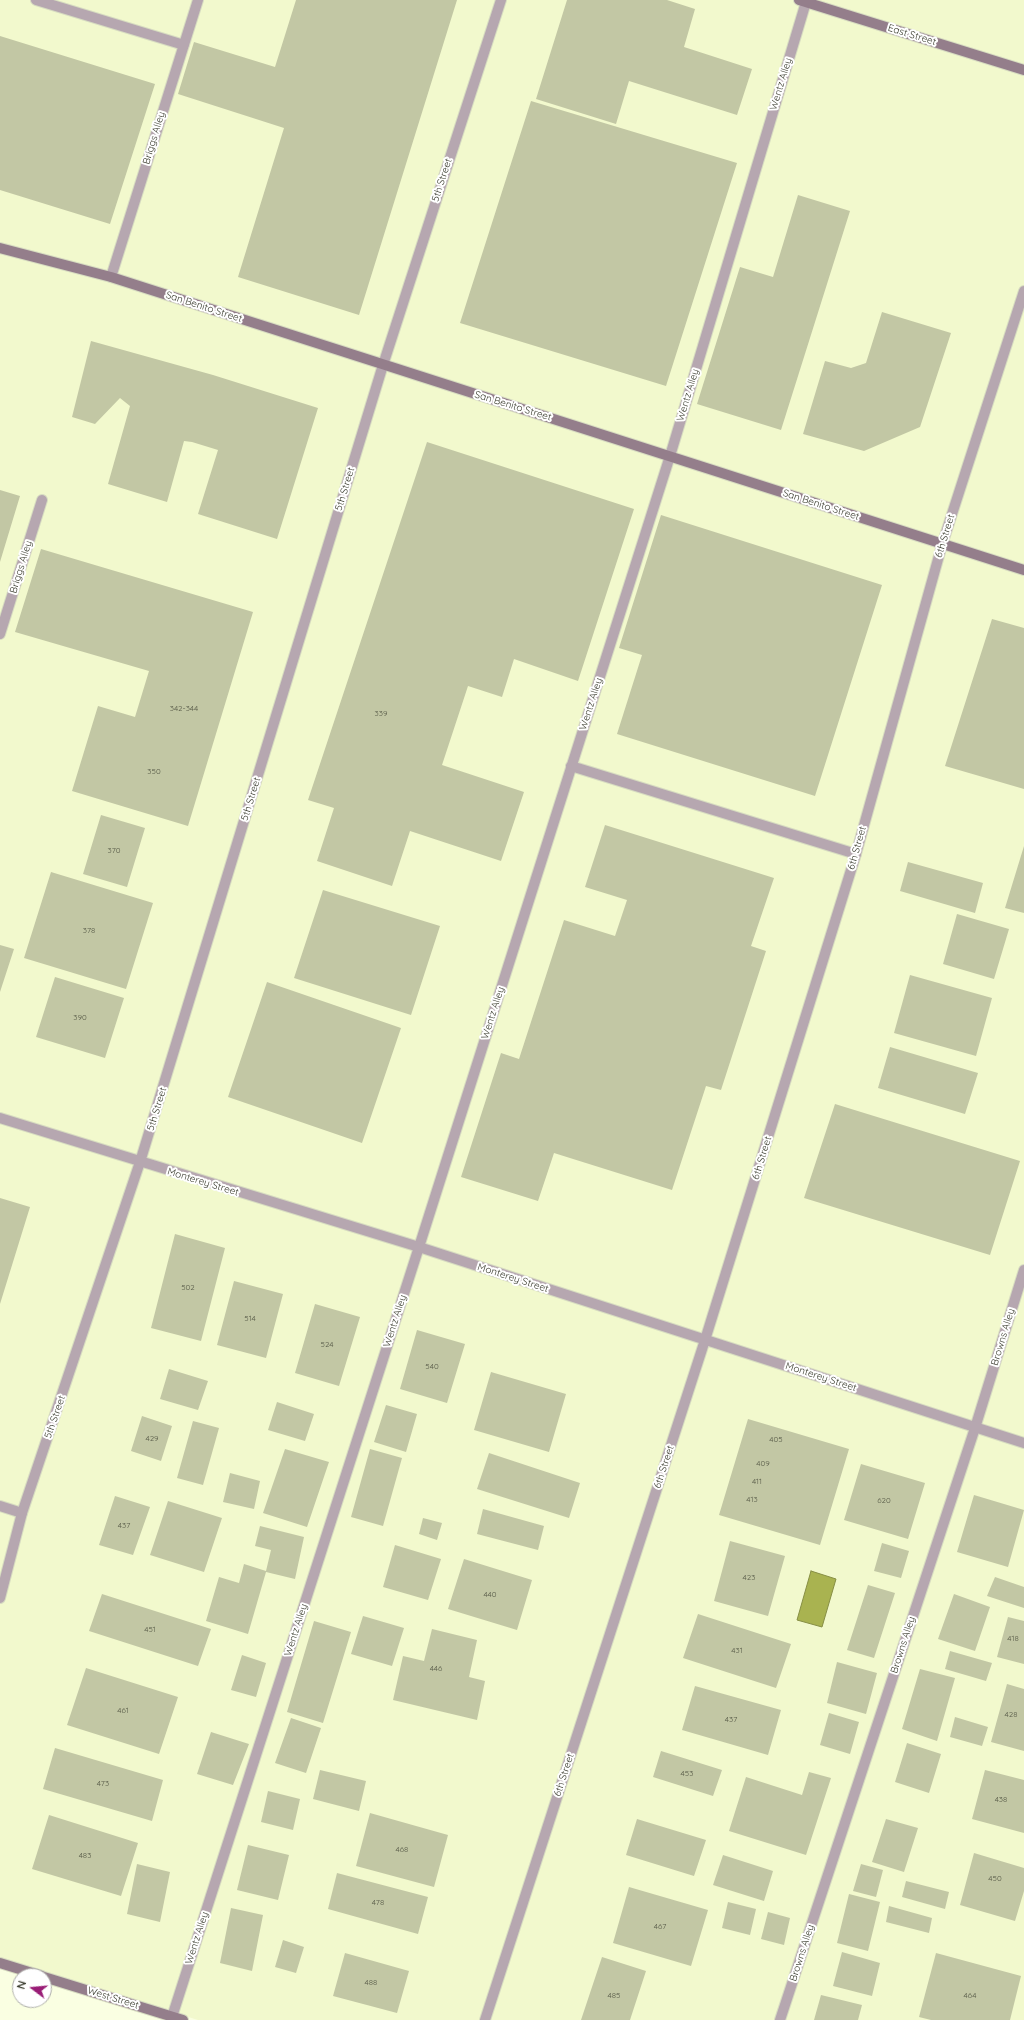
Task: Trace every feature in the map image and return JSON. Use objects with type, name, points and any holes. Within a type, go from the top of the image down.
[{"type":"main road","name":"East Street","points":[[803,1],[1024,70]]},
{"type":"main road","name":"San Benito Street","points":[[0,248],[111,277],[670,456],[942,545],[1024,570]]},
{"type":"main road","name":"West Street","points":[[0,1963],[17,1968]]},
{"type":"main road","name":"West Street","points":[[52,1979],[171,2018],[183,2020]]},
{"type":"street","points":[[36,0],[184,45]]},
{"type":"street","name":"Briggs Alley","points":[[111,277],[198,0]]},
{"type":"street","name":"5th Street","points":[[0,1598],[22,1513],[140,1162],[383,365],[501,0]]},
{"type":"street","name":"Wentz Alley","points":[[171,2018],[419,1247],[670,456],[803,1]]},
{"type":"street","name":"6th Street","points":[[485,2020],[705,1340],[856,854],[942,545],[1024,291]]},
{"type":"street","name":"Briggs Alley","points":[[0,634],[42,500]]},
{"type":"street","points":[[571,766],[856,854]]},
{"type":"street","name":"Monterey Street","points":[[0,1118],[419,1247],[1024,1444]]},
{"type":"street","name":"Browns Alley","points":[[780,2020],[975,1428],[1024,1270]]},
{"type":"street","points":[[0,1506],[22,1513]]},
{"type":"shaded area","points":[[0,0],[1024,0],[1024,2020],[198,2020],[52,1974],[52,1968],[32,1968],[0,1958]]},
{"type":"shaded area","points":[[811,1571],[836,1579],[822,1627],[797,1620]]},
{"type":"building","points":[[296,0],[457,0],[359,315],[238,277],[284,128],[178,94],[194,42],[275,67]]},
{"type":"building","points":[[567,0],[667,0],[695,9],[684,47],[752,69],[737,115],[629,81],[616,124],[536,99]]},
{"type":"building","points":[[0,36],[155,84],[110,224],[0,190]]},
{"type":"building","points":[[531,101],[737,163],[666,386],[460,323]]},
{"type":"building","points":[[798,195],[850,211],[781,430],[697,404],[740,267],[773,277]]},
{"type":"building","points":[[882,312],[951,333],[920,427],[864,451],[803,434],[825,361],[851,368],[866,363]]},
{"type":"building","points":[[91,341],[213,375],[318,408],[277,539],[198,514],[218,450],[184,441],[167,502],[108,484],[130,406],[120,398],[95,424],[72,417]]},
{"type":"building","points":[[427,442],[634,509],[578,681],[514,659],[502,697],[468,686],[442,765],[524,792],[501,861],[410,831],[392,886],[317,861],[334,808],[308,800]]},
{"type":"building","points":[[0,490],[20,496],[0,562]]},
{"type":"building","points":[[661,515],[882,585],[815,796],[617,734],[642,655],[619,648]]},
{"type":"building","points":[[41,549],[253,612],[188,826],[72,791],[98,706],[135,717],[149,671],[15,632]]},
{"type":"building","points":[[992,619],[1024,628],[1024,789],[945,766]]},
{"type":"building","points":[[101,815],[145,828],[127,887],[83,874]]},
{"type":"building","points":[[605,825],[774,878],[751,946],[766,951],[721,1090],[706,1086],[672,1190],[554,1153],[538,1201],[461,1177],[501,1053],[519,1059],[564,920],[615,936],[627,900],[585,887]]},
{"type":"building","points":[[1024,846],[1024,913],[1005,908]]},
{"type":"building","points":[[908,862],[983,883],[975,913],[900,891]]},
{"type":"building","points":[[51,872],[153,903],[126,989],[24,958]]},
{"type":"building","points":[[323,890],[440,926],[411,1015],[294,978]]},
{"type":"building","points":[[957,914],[1009,929],[994,979],[943,964]]},
{"type":"building","points":[[0,945],[14,949],[0,992]]},
{"type":"building","points":[[910,975],[992,998],[976,1056],[894,1033]]},
{"type":"building","points":[[55,977],[124,998],[105,1058],[36,1037]]},
{"type":"building","points":[[267,982],[401,1028],[362,1143],[228,1097]]},
{"type":"building","points":[[890,1047],[978,1073],[965,1114],[878,1088]]},
{"type":"building","points":[[835,1104],[1020,1161],[990,1255],[804,1198]]},
{"type":"building","points":[[0,1198],[30,1207],[0,1304]]},
{"type":"building","points":[[175,1234],[225,1248],[201,1341],[151,1328]]},
{"type":"building","points":[[234,1281],[283,1294],[266,1358],[217,1345]]},
{"type":"building","points":[[315,1304],[360,1317],[339,1386],[295,1373]]},
{"type":"building","points":[[417,1330],[465,1344],[447,1403],[400,1389]]},
{"type":"building","points":[[169,1369],[208,1381],[198,1410],[160,1399]]},
{"type":"building","points":[[491,1372],[566,1394],[549,1452],[474,1430]]},
{"type":"building","points":[[277,1402],[314,1414],[305,1441],[268,1430]]},
{"type":"building","points":[[386,1405],[417,1414],[406,1452],[374,1442]]},
{"type":"building","points":[[142,1416],[172,1426],[161,1461],[131,1451]]},
{"type":"building","points":[[748,1419],[849,1449],[820,1545],[719,1515]]},
{"type":"building","points":[[193,1421],[219,1428],[203,1485],[177,1478]]},
{"type":"building","points":[[285,1449],[329,1462],[307,1527],[263,1513]]},
{"type":"building","points":[[370,1449],[402,1458],[383,1526],[351,1517]]},
{"type":"building","points":[[489,1453],[580,1483],[569,1518],[477,1489]]},
{"type":"building","points":[[861,1464],[925,1483],[908,1539],[844,1520]]},
{"type":"building","points":[[230,1473],[260,1481],[254,1509],[223,1502]]},
{"type":"building","points":[[974,1495],[1024,1510],[1008,1567],[957,1552]]},
{"type":"building","points":[[115,1496],[150,1507],[133,1555],[99,1545]]},
{"type":"building","points":[[168,1501],[222,1518],[204,1572],[150,1555]]},
{"type":"building","points":[[483,1509],[544,1526],[538,1550],[477,1534]]},
{"type":"building","points":[[423,1518],[442,1523],[437,1540],[419,1534]]},
{"type":"building","points":[[260,1526],[304,1537],[295,1579],[266,1572],[248,1634],[206,1621],[219,1577],[239,1583],[244,1564],[266,1571],[271,1550],[255,1546]]},
{"type":"building","points":[[730,1541],[785,1556],[768,1616],[714,1601]]},
{"type":"building","points":[[882,1543],[909,1551],[901,1578],[874,1571]]},
{"type":"building","points":[[395,1545],[441,1559],[428,1600],[383,1587]]},
{"type":"building","points":[[464,1559],[532,1580],[517,1630],[448,1609]]},
{"type":"building","points":[[995,1577],[1024,1587],[1024,1608],[987,1596]]},
{"type":"building","points":[[868,1585],[895,1593],[874,1658],[847,1650]]},
{"type":"building","points":[[102,1594],[211,1629],[198,1666],[89,1631]]},
{"type":"building","points":[[954,1594],[990,1607],[975,1651],[938,1639]]},
{"type":"building","points":[[698,1614],[791,1644],[776,1688],[683,1658]]},
{"type":"building","points":[[363,1616],[404,1628],[392,1666],[351,1654]]},
{"type":"building","points":[[1008,1617],[1024,1621],[1024,1664],[997,1657]]},
{"type":"building","points":[[314,1621],[351,1632],[323,1723],[287,1712]]},
{"type":"building","points":[[432,1629],[477,1640],[469,1677],[485,1681],[477,1720],[393,1700],[403,1656],[424,1661]]},
{"type":"building","points":[[950,1651],[992,1663],[986,1681],[945,1669]]},
{"type":"building","points":[[242,1655],[266,1663],[256,1697],[231,1690]]},
{"type":"building","points":[[837,1662],[877,1673],[866,1714],[827,1703]]},
{"type":"building","points":[[86,1668],[178,1697],[159,1754],[67,1725]]},
{"type":"building","points":[[920,1669],[955,1678],[937,1741],[902,1729]]},
{"type":"building","points":[[1007,1684],[1024,1689],[1024,1751],[991,1742]]},
{"type":"building","points":[[695,1686],[781,1710],[768,1755],[682,1730]]},
{"type":"building","points":[[829,1713],[859,1722],[850,1754],[820,1745]]},
{"type":"building","points":[[955,1717],[988,1727],[982,1746],[950,1737]]},
{"type":"building","points":[[291,1718],[321,1728],[306,1773],[275,1763]]},
{"type":"building","points":[[211,1732],[249,1744],[233,1785],[197,1774]]},
{"type":"building","points":[[907,1743],[941,1754],[929,1793],[895,1782]]},
{"type":"building","points":[[55,1748],[163,1780],[152,1821],[43,1789]]},
{"type":"building","points":[[661,1751],[722,1770],[713,1796],[653,1777]]},
{"type":"building","points":[[320,1770],[366,1781],[359,1811],[313,1799]]},
{"type":"building","points":[[985,1770],[1024,1780],[1024,1833],[972,1819]]},
{"type":"building","points":[[809,1772],[831,1778],[806,1855],[729,1831],[746,1777],[802,1795]]},
{"type":"building","points":[[268,1791],[300,1799],[293,1830],[261,1822]]},
{"type":"building","points":[[370,1813],[448,1835],[434,1887],[356,1866]]},
{"type":"building","points":[[49,1815],[138,1843],[121,1896],[32,1869]]},
{"type":"building","points":[[637,1819],[706,1840],[694,1876],[626,1855]]},
{"type":"building","points":[[886,1819],[918,1828],[904,1872],[872,1862]]},
{"type":"building","points":[[248,1845],[289,1855],[278,1900],[237,1890]]},
{"type":"building","points":[[974,1853],[1024,1868],[1024,1891],[1015,1921],[960,1905]]},
{"type":"building","points":[[723,1855],[773,1871],[764,1901],[713,1885]]},
{"type":"building","points":[[137,1864],[170,1872],[160,1922],[127,1914]]},
{"type":"building","points":[[861,1864],[883,1870],[876,1897],[853,1891]]},
{"type":"building","points":[[337,1873],[428,1897],[418,1934],[328,1909]]},
{"type":"building","points":[[906,1881],[949,1892],[945,1909],[902,1897]]},
{"type":"building","points":[[629,1887],[708,1910],[691,1966],[613,1943]]},
{"type":"building","points":[[849,1894],[880,1902],[868,1951],[837,1943]]},
{"type":"building","points":[[728,1902],[756,1909],[750,1935],[722,1928]]},
{"type":"building","points":[[889,1906],[932,1918],[929,1933],[886,1922]]},
{"type":"building","points":[[231,1908],[263,1915],[252,1971],[220,1963]]},
{"type":"building","points":[[768,1912],[790,1918],[784,1945],[761,1939]]},
{"type":"building","points":[[283,1940],[304,1947],[296,1973],[275,1967]]},
{"type":"building","points":[[842,1952],[880,1963],[872,1996],[833,1986]]},
{"type":"building","points":[[345,1953],[409,1971],[397,2013],[333,1996]]},
{"type":"building","points":[[936,1953],[1021,1976],[1010,2020],[931,2020],[919,2017]]},
{"type":"building","points":[[602,1957],[646,1971],[630,2020],[581,2020]]},
{"type":"building","points":[[821,1995],[862,2005],[858,2020],[814,2020]]}]
